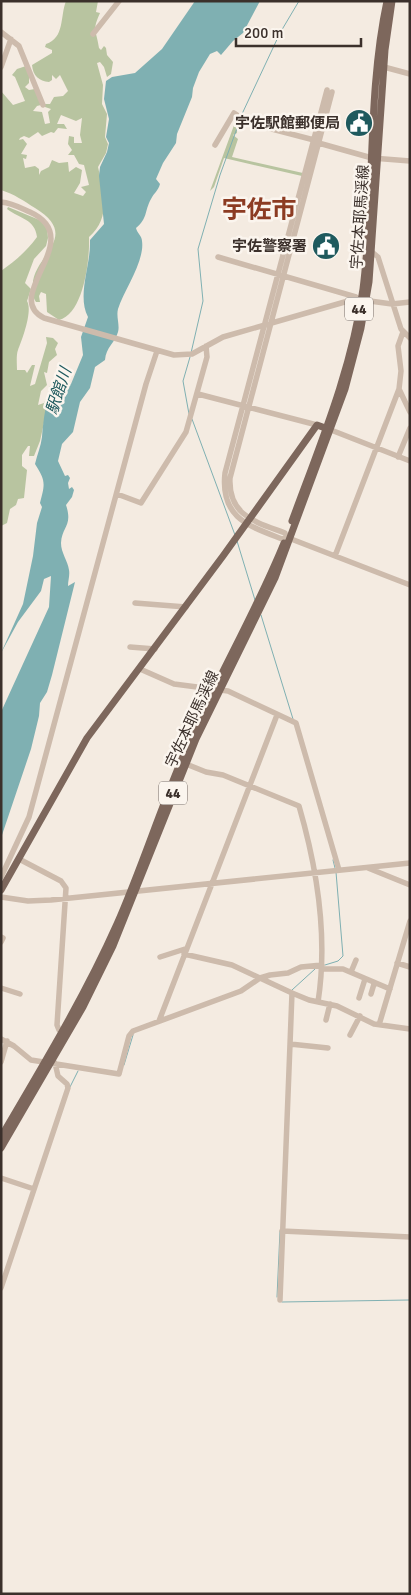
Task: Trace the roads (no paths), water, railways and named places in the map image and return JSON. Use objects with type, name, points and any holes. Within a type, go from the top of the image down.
[{"type":"main road","name":"宇佐本耶馬渓線","points":[[362,299],[372,252],[379,54],[387,1]]},
{"type":"main road","name":"宇佐本耶馬渓線","points":[[1,1148],[65,1034],[133,891],[217,689],[268,594],[355,355],[392,1]]},
{"type":"main road","points":[[2,895],[19,859],[81,747],[186,607],[317,425],[329,429]]},
{"type":"main road","name":"宇佐本耶馬渓線","points":[[133,891],[174,776],[289,538]]},
{"type":"main road","name":"宇佐本耶馬渓線","points":[[1,1137],[51,1062]]},
{"type":"street","points":[[93,34],[119,1]]},
{"type":"street","points":[[1,32],[19,46],[43,105]]},
{"type":"street","points":[[1,67],[11,39]]},
{"type":"street","points":[[384,67],[410,74]]},
{"type":"street","points":[[330,91],[246,407],[230,481],[238,508],[248,522],[285,533],[289,538],[410,585]]},
{"type":"street","points":[[215,145],[234,113],[248,123],[315,142],[375,158],[410,161]]},
{"type":"street","points":[[1,202],[37,216],[48,228],[50,243],[30,285],[28,299],[32,312],[44,318],[156,351],[184,356],[196,353],[223,337],[362,299]]},
{"type":"street","points":[[372,252],[378,257],[403,332],[410,338]]},
{"type":"street","points":[[218,257],[362,299],[395,304],[410,302]]},
{"type":"street","points":[[335,556],[399,389],[401,371],[398,346],[403,332]]},
{"type":"street","points":[[117,494],[140,503],[142,502],[184,435],[198,394],[207,355],[206,346]]},
{"type":"street","points":[[1,877],[29,817],[156,351]]},
{"type":"street","points":[[399,389],[410,412]]},
{"type":"street","points":[[198,394],[317,425]]},
{"type":"street","points":[[398,457],[410,428]]},
{"type":"street","points":[[329,429],[410,462]]},
{"type":"street","points":[[135,603],[186,607]]},
{"type":"street","points":[[130,647],[154,649]]},
{"type":"street","points":[[140,668],[174,684],[217,689],[296,723],[339,870]]},
{"type":"street","points":[[159,1021],[277,714]]},
{"type":"street","points":[[186,764],[249,785],[298,805],[316,872],[323,968],[318,1002]]},
{"type":"street","points":[[29,817],[31,837]]},
{"type":"street","points":[[19,859],[61,881],[66,888],[58,1025],[65,1034]]},
{"type":"street","points":[[2,895],[33,901],[66,899],[410,862]]},
{"type":"street","points":[[366,868],[410,885]]},
{"type":"street","points":[[379,1025],[410,921]]},
{"type":"street","points":[[1,937],[3,938],[1,942]]},
{"type":"street","points":[[160,957],[185,951],[232,965],[292,993],[330,1004],[379,1025],[410,1029]]},
{"type":"street","points":[[351,972],[356,960]]},
{"type":"street","points":[[397,963],[410,967]]},
{"type":"street","points":[[1,1062],[4,1040],[31,1060],[119,1074],[130,1033],[241,991],[260,978],[288,973],[302,967],[336,967],[390,989]]},
{"type":"street","points":[[360,998],[365,979]]},
{"type":"street","points":[[371,994],[374,984]]},
{"type":"street","points":[[1,988],[20,994]]},
{"type":"street","points":[[280,1300],[292,993]]},
{"type":"street","points":[[326,1020],[330,1004]]},
{"type":"street","points":[[350,1035],[360,1016]]},
{"type":"street","points":[[290,1044],[328,1048]]},
{"type":"street","points":[[1,1288],[68,1088],[67,1084],[58,1076],[51,1062]]},
{"type":"street","points":[[1,1178],[34,1189]]},
{"type":"street","points":[[282,1231],[410,1237]]},
{"type":"water","name":"駅館川","points":[[195,1],[260,1],[243,33],[221,55],[217,51],[210,54],[199,72],[192,97],[177,134],[176,143],[163,163],[156,179],[160,184],[151,199],[144,218],[136,228],[142,239],[142,249],[137,266],[118,309],[117,336],[107,352],[105,360],[95,367],[90,388],[80,402],[73,432],[62,444],[58,461],[65,476],[68,475],[70,478],[68,483],[69,489],[72,487],[74,490],[72,497],[66,505],[68,522],[62,537],[61,547],[69,570],[68,586],[75,582],[52,675],[47,692],[40,703],[39,716],[31,749],[1,838],[1,712],[49,607],[51,576],[44,579],[41,591],[18,622],[1,653],[23,604],[33,556],[44,487],[43,479],[35,464],[48,401],[55,386],[68,370],[68,385],[71,384],[83,355],[81,337],[88,317],[85,309],[84,291],[90,240],[104,224],[99,176],[100,167],[109,143],[106,137],[109,119],[104,99],[106,81],[112,77],[135,73],[162,49]]},
{"type":"waterway","points":[[242,114],[280,33],[299,1]]},
{"type":"waterway","points":[[191,353],[203,301],[198,249],[220,175],[240,120]]},
{"type":"waterway","points":[[189,414],[183,381],[190,357]]},
{"type":"waterway","points":[[192,419],[235,535]]},
{"type":"waterway","points":[[237,541],[255,600]]},
{"type":"waterway","points":[[261,615],[293,719]]},
{"type":"waterway","points":[[333,860],[335,868]]},
{"type":"waterway","points":[[325,965],[338,961],[343,956],[336,872]]},
{"type":"waterway","points":[[292,990],[315,969]]},
{"type":"waterway","points":[[124,1065],[133,1035]]},
{"type":"waterway","points":[[70,1087],[78,1071]]},
{"type":"waterway","points":[[277,1297],[280,1231]]},
{"type":"waterway","points":[[282,1302],[410,1300]]},
{"type":"place","name":"宇佐駅館郵便局","points":[[359,123]]},
{"type":"place","name":"宇佐警察署","points":[[326,246]]},
{"type":"district","name":"宇佐市","points":[[259,209]]}]
